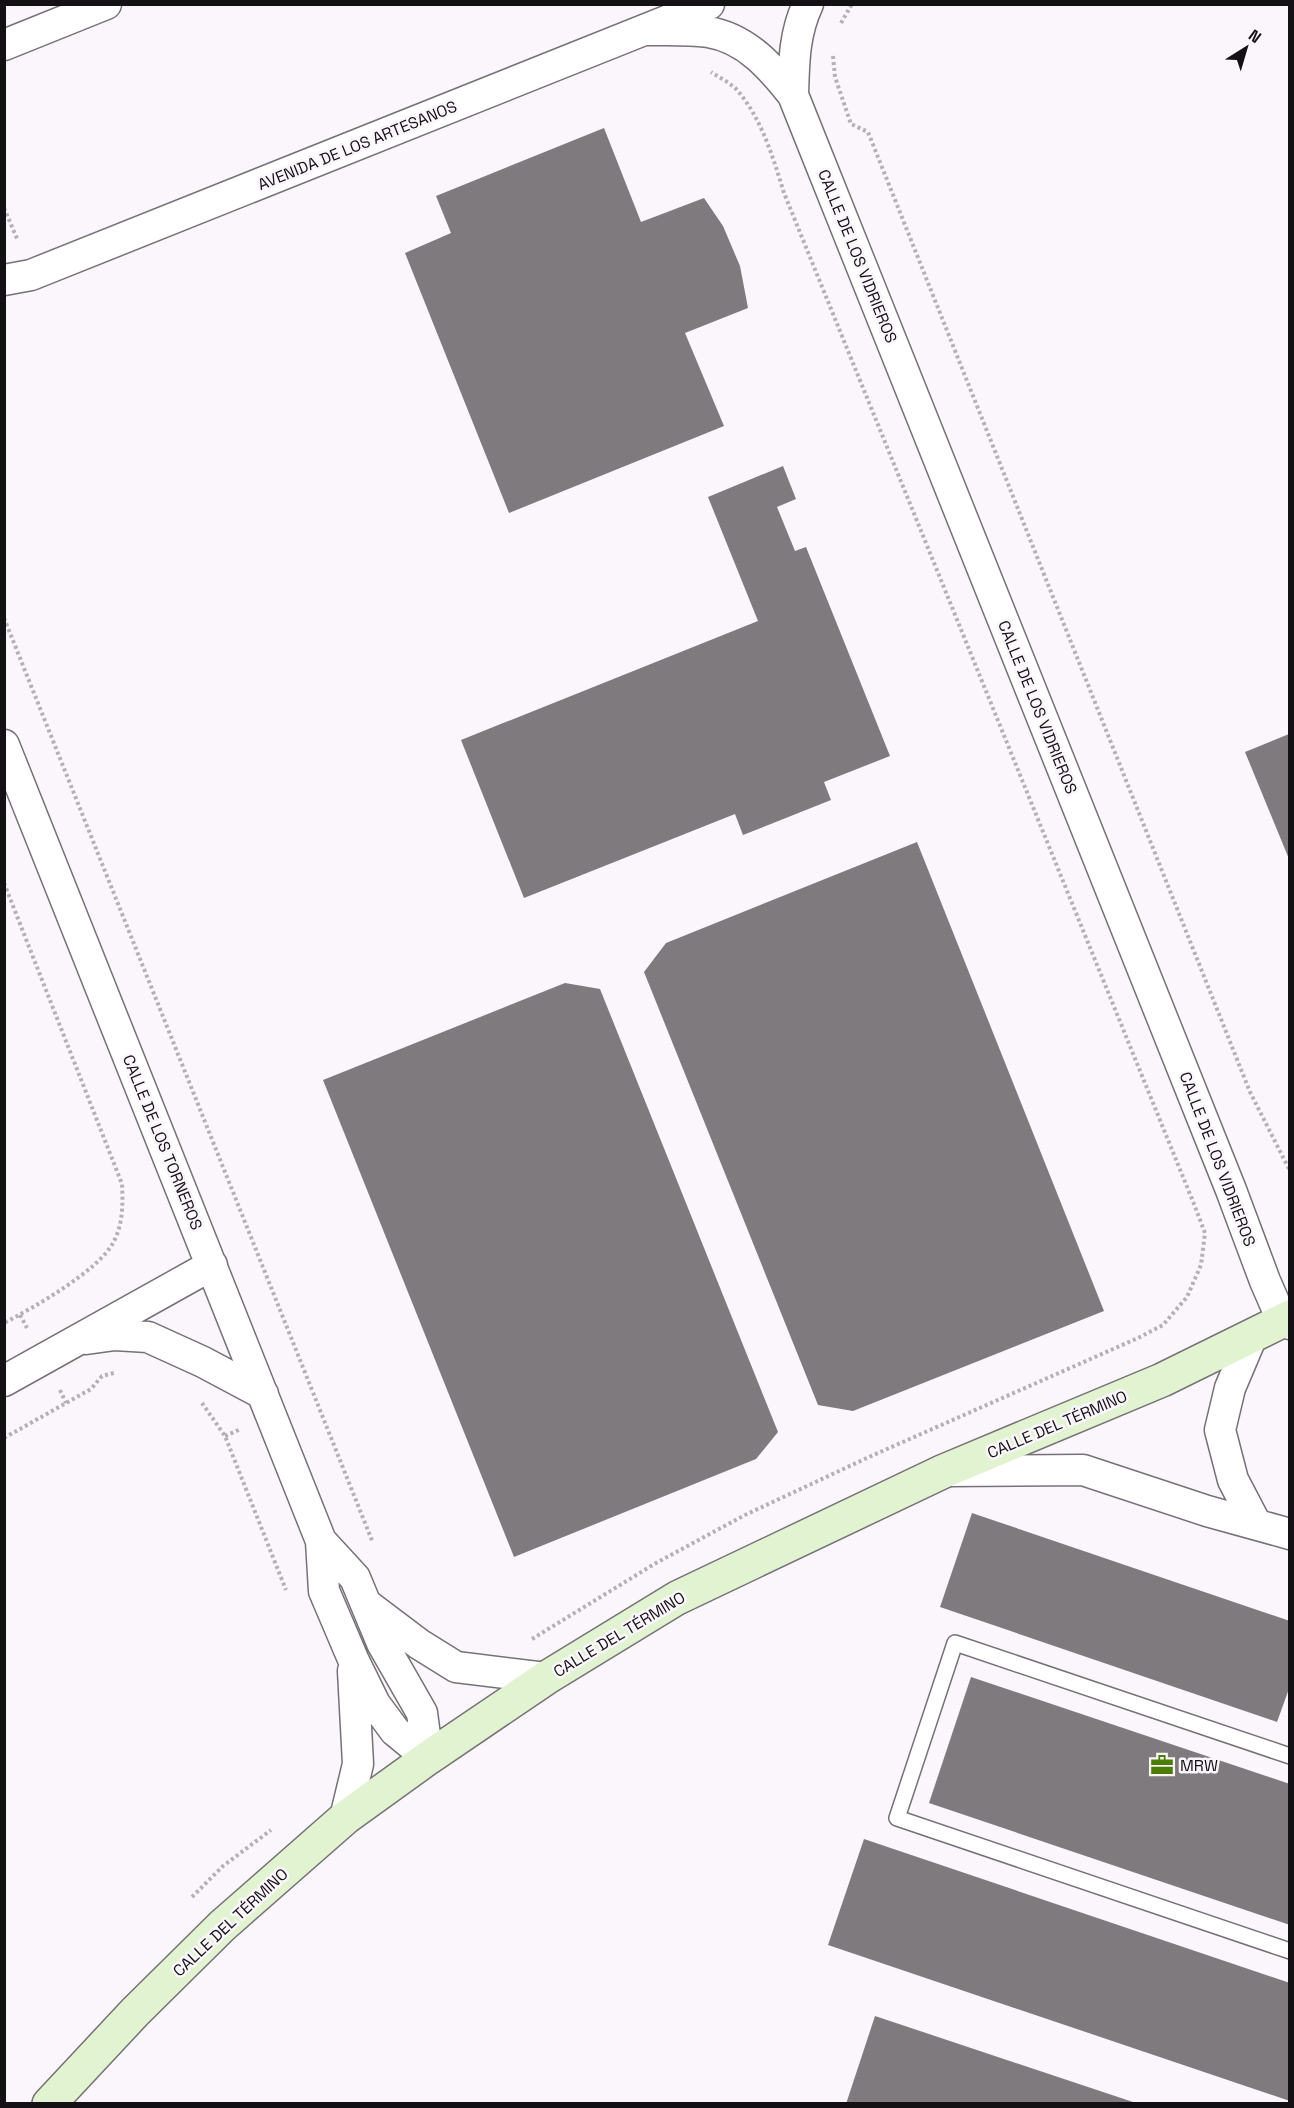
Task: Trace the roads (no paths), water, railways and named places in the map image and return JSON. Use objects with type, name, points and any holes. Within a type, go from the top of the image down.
[{"type":"street","points":[[4,45],[106,4]]},
{"type":"street","name":"AVENIDA DE LOS ARTESANOS","points":[[4,280],[31,275],[709,4]]},
{"type":"street","name":"CALLE DE LOS VIDRIEROS","points":[[793,95],[794,55],[799,24],[808,4]]},
{"type":"street","name":"CALLE DE LOS VIDRIEROS","points":[[646,30],[710,32],[744,45],[770,66],[793,95],[1287,1320]]},
{"type":"street","name":"CALLE DE LOS TORNEROS","points":[[4,745],[321,1540],[324,1591],[375,1704],[395,1731],[428,1758]]},
{"type":"street","points":[[4,1381],[212,1265]]},
{"type":"street","name":"CALLE DEL TÉRMINO","points":[[56,2098],[135,2012],[222,1926],[345,1818],[546,1678],[677,1598],[944,1471],[1162,1380],[1287,1320]]},
{"type":"street","points":[[77,1340],[115,1335],[148,1337],[193,1357],[263,1394]]},
{"type":"street","points":[[1252,1336],[1230,1388],[1220,1430],[1233,1480],[1256,1524]]},
{"type":"street","points":[[944,1471],[1083,1470],[1207,1511],[1290,1534]]},
{"type":"street","name":"CALLE DE LOS TORNEROS","points":[[321,1540],[356,1578],[382,1644],[422,1713],[428,1758]]},
{"type":"street","points":[[366,1604],[419,1644],[456,1667],[546,1678]]},
{"type":"street","name":"CALLE DE LOS TORNEROS","points":[[345,1818],[358,1764],[353,1659]]},
{"type":"lane","points":[[1290,1756],[955,1643],[897,1818],[1290,1951]]},
{"type":"place","name":"MRW","points":[[1162,1765]]}]
